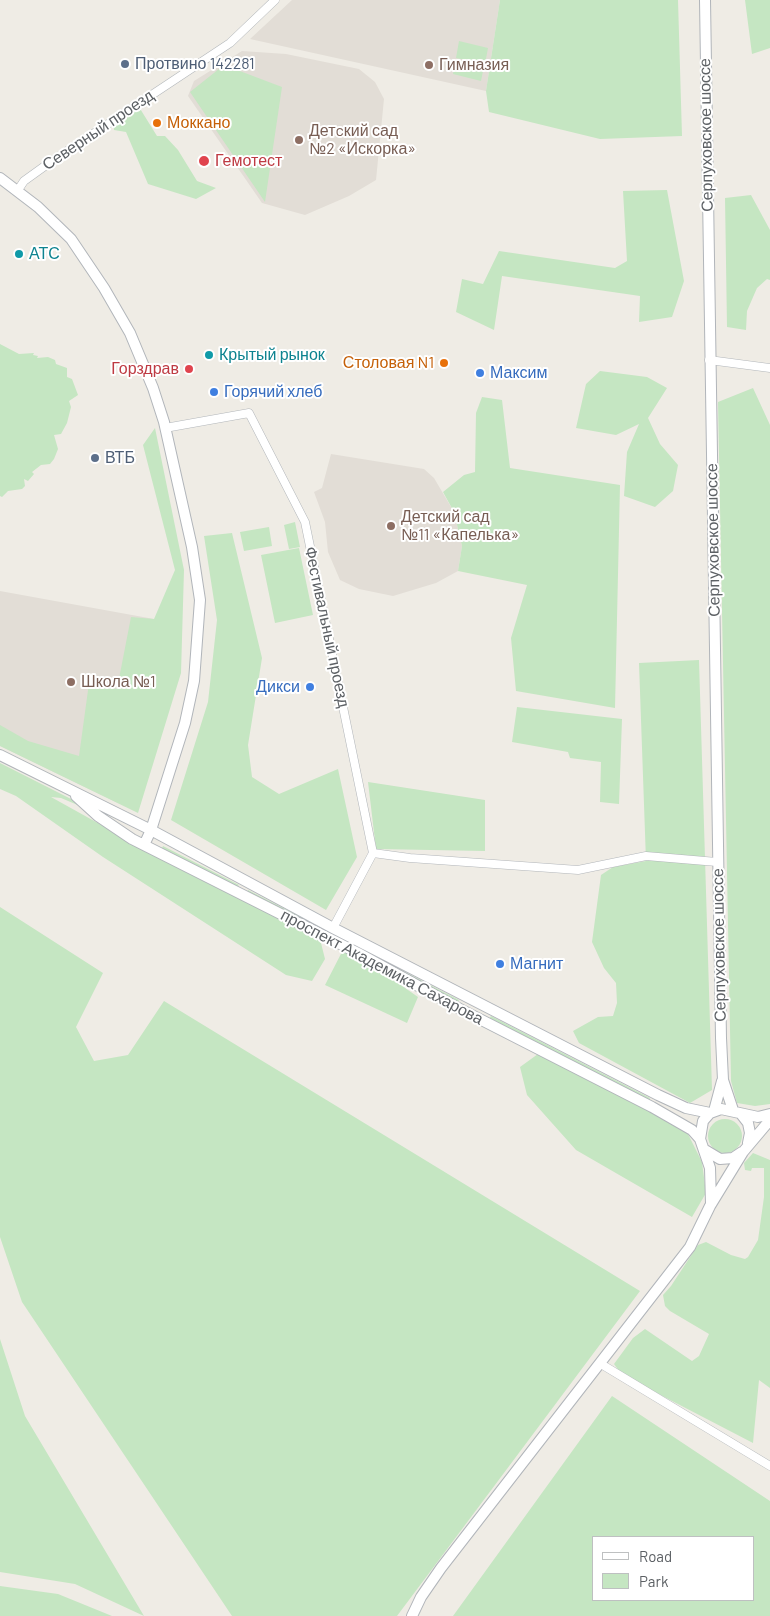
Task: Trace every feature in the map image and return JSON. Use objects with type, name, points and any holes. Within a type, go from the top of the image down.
[{"type":"street","name":"Северный проезд","points":[[18,190],[24,181],[49,162],[230,43],[275,0]]},
{"type":"street","name":"Серпуховское шоссе","points":[[705,0],[709,360],[722,1080]]},
{"type":"street","points":[[0,178],[18,190],[57,223],[71,239],[104,288],[130,333],[144,364],[165,428],[192,547],[200,600],[200,630],[194,680],[185,723],[151,830],[144,844]]},
{"type":"street","points":[[709,360],[770,368]]},
{"type":"street","name":"Фестивальный проезд","points":[[165,428],[248,413],[305,522],[373,853]]},
{"type":"street","name":"проспект Академика Сахарова","points":[[0,755],[151,830],[333,928],[658,1095],[686,1108],[712,1112]]},
{"type":"street","name":"проспект Академика Сахарова","points":[[68,788],[98,816],[144,844],[358,953],[460,1009],[652,1106],[692,1130],[700,1139]]},
{"type":"street","points":[[333,928],[373,853],[410,858],[578,870],[646,856],[717,862]]},
{"type":"street","points":[[240,893],[246,881]]},
{"type":"street","points":[[358,953],[362,942]]},
{"type":"street","points":[[460,1009],[466,997]]},
{"type":"street","points":[[710,1206],[711,1175],[705,1150],[700,1139],[703,1121],[712,1112],[722,1080]]},
{"type":"street","points":[[705,1150],[720,1159],[734,1158],[746,1148],[749,1128],[737,1112],[722,1080]]},
{"type":"street","points":[[652,1106],[658,1095]]},
{"type":"street","points":[[712,1112],[737,1112],[758,1117],[770,1114]]},
{"type":"street","points":[[412,1616],[421,1597],[441,1568],[690,1247],[710,1206],[746,1148],[770,1120]]},
{"type":"street","points":[[601,1364],[770,1466]]},
{"type":"shaded area","name":"Гимназия","points":[[292,0],[500,0],[486,91],[250,39]]},
{"type":"shaded area","name":"Детcкий сад №2 «Искорка»","points":[[242,51],[286,54],[359,69],[375,82],[384,99],[376,180],[349,196],[305,215],[262,203],[188,96],[194,81]]},
{"type":"shaded area","name":"Детский сад №11 «Капелька»","points":[[331,454],[424,469],[434,478],[454,512],[462,546],[458,571],[436,583],[393,596],[359,589],[340,580],[328,552],[325,522],[314,492],[322,488]]},
{"type":"shaded area","name":"Школа №1","points":[[0,591],[154,619],[120,804],[0,746]]},
{"type":"green space","points":[[500,0],[678,0],[682,136],[600,139],[489,112],[486,91]]},
{"type":"green space","points":[[745,0],[770,0],[770,48],[752,54]]},
{"type":"green space","points":[[459,41],[488,48],[485,64],[456,58]]},
{"type":"green space","points":[[456,60],[484,66],[481,81],[453,74]]},
{"type":"green space","points":[[224,65],[282,87],[265,202],[190,92]]},
{"type":"green space","points":[[139,107],[157,136],[165,136],[178,150],[197,181],[216,188],[196,199],[148,184],[126,132],[114,130],[113,123]]},
{"type":"green space","points":[[667,190],[684,281],[672,317],[639,322],[640,296],[502,276],[494,330],[456,312],[462,279],[483,284],[499,251],[615,268],[627,261],[623,191]]},
{"type":"green space","points":[[751,195],[770,230],[770,280],[767,279],[757,288],[747,311],[746,330],[727,327],[725,198]]},
{"type":"green space","points":[[0,344],[19,354],[34,353],[33,355],[38,356],[37,358],[48,357],[55,360],[56,364],[67,368],[67,377],[72,379],[78,395],[69,401],[71,407],[67,423],[61,434],[54,435],[58,449],[54,459],[50,464],[41,465],[32,472],[34,474],[28,481],[24,479],[25,486],[22,489],[8,491],[2,497],[0,496]]},
{"type":"green space","points":[[600,371],[647,377],[667,388],[648,418],[660,444],[678,465],[673,491],[655,507],[624,496],[627,452],[639,424],[616,435],[576,428],[586,384]]},
{"type":"green space","points":[[753,388],[770,425],[770,1104],[755,1106],[737,1103],[731,1081],[718,402]]},
{"type":"green space","points":[[482,397],[502,400],[510,468],[620,485],[615,708],[516,691],[511,638],[527,585],[458,571],[462,546],[454,512],[443,492],[464,475],[475,472],[476,413]]},
{"type":"green space","points":[[155,428],[184,570],[181,673],[138,813],[0,746],[0,725],[28,741],[79,756],[89,683],[117,689],[131,617],[154,619],[175,570],[143,445]]},
{"type":"green space","points":[[295,522],[300,547],[289,549],[284,525]]},
{"type":"green space","points":[[269,527],[272,546],[244,551],[240,532]]},
{"type":"green space","points":[[232,533],[262,658],[248,745],[252,777],[279,794],[338,769],[357,857],[326,910],[171,820],[208,702],[217,620],[204,536]]},
{"type":"green space","points":[[299,548],[313,615],[275,623],[261,555]]},
{"type":"green space","points":[[699,660],[712,1090],[690,1103],[579,1043],[573,1031],[598,1017],[613,1016],[617,1003],[616,983],[604,968],[592,942],[601,875],[613,867],[646,861],[639,663]]},
{"type":"green space","points":[[517,707],[622,719],[619,804],[600,802],[601,762],[570,758],[568,752],[512,742]]},
{"type":"green space","points":[[0,763],[71,799],[80,806],[61,798],[51,797],[96,822],[320,939],[325,959],[312,981],[286,975],[103,857],[16,796],[0,789]]},
{"type":"green space","points":[[368,782],[485,800],[485,851],[376,849]]},
{"type":"green space","points":[[163,846],[239,885],[237,887],[162,848]]},
{"type":"green space","points":[[248,890],[356,945],[355,948],[247,892]]},
{"type":"green space","points":[[0,907],[103,973],[76,1027],[94,1061],[128,1055],[164,1001],[640,1291],[397,1616],[232,1616],[22,1302],[0,1237]]},
{"type":"green space","points":[[345,946],[418,997],[407,1023],[325,985]]},
{"type":"green space","points":[[365,951],[459,1000],[458,1002],[364,953]]},
{"type":"green space","points":[[491,1016],[650,1098],[649,1101],[489,1019]]},
{"type":"green space","points":[[538,1054],[657,1112],[686,1130],[702,1162],[706,1193],[692,1217],[576,1150],[527,1095],[520,1067]]},
{"type":"green space","points":[[725,1119],[737,1124],[742,1136],[737,1148],[725,1153],[713,1148],[708,1136],[713,1124]]},
{"type":"green space","points":[[753,1153],[770,1160],[770,1388],[759,1380],[753,1443],[622,1375],[614,1364],[633,1338],[645,1329],[692,1361],[699,1356],[709,1334],[670,1311],[665,1306],[663,1295],[698,1245],[706,1242],[731,1255],[745,1259],[748,1257],[758,1240],[764,1197],[764,1168],[752,1168],[751,1171],[745,1170],[744,1163]]},
{"type":"green space","points":[[0,1339],[25,1416],[144,1616],[75,1584],[0,1572]]},
{"type":"green space","points":[[612,1396],[770,1501],[770,1616],[453,1616]]},
{"type":"green space","points":[[0,1586],[58,1594],[112,1616],[0,1616]]},
{"type":"place","name":"Протвино 142281","points":[[125,64]]},
{"type":"place","name":"Гимназия","points":[[429,65]]},
{"type":"place","name":"Моккано","points":[[157,123]]},
{"type":"place","name":"Детcкий сад №2 «Искорка»","points":[[299,140]]},
{"type":"place","name":"Гемотест","points":[[204,161]]},
{"type":"place","name":"АТС","points":[[19,254]]},
{"type":"place","name":"Крытый рынок","points":[[209,355]]},
{"type":"place","name":"Столовая N1","points":[[444,363]]},
{"type":"place","name":"Горздрав","points":[[189,369]]},
{"type":"place","name":"Максим","points":[[480,373]]},
{"type":"place","name":"Горячий хлеб","points":[[214,392]]},
{"type":"place","name":"ВТБ","points":[[95,458]]},
{"type":"place","name":"Детский сад №11 «Капелька»","points":[[391,526]]},
{"type":"place","name":"Школа №1","points":[[71,682]]},
{"type":"place","name":"Дикси","points":[[310,687]]},
{"type":"place","name":"Магнит","points":[[500,964]]}]
